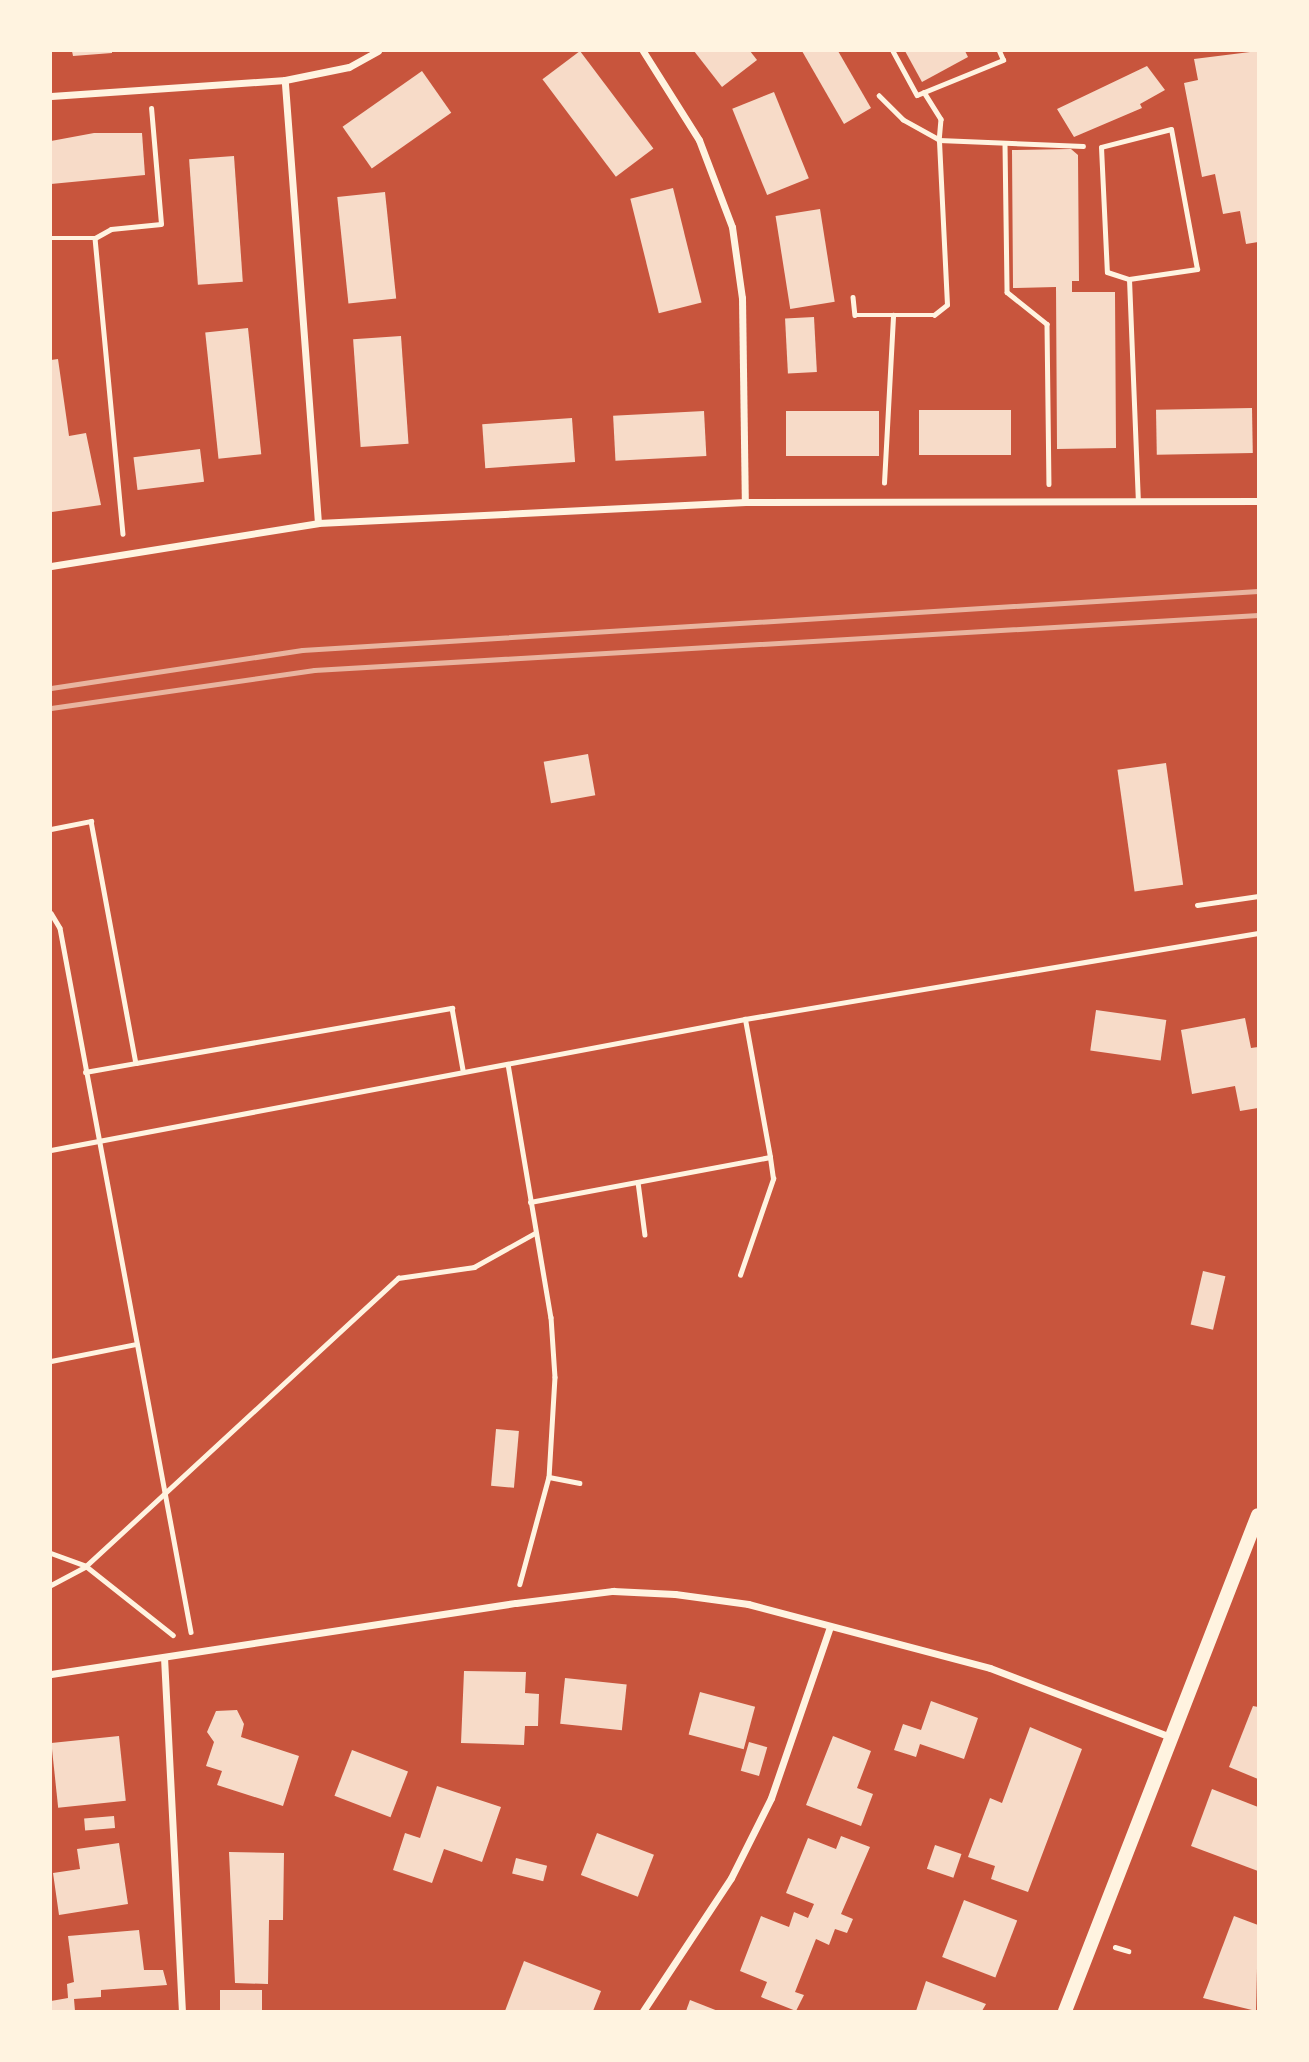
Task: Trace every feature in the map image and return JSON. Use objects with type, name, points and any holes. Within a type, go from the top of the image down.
[{"type":"main road","points":[[1065,2011],[1258,1515]]},
{"type":"street","points":[[51,96],[285,80],[349,67],[378,51]]},
{"type":"street","points":[[643,51],[699,140],[732,227],[743,310],[745,502]]},
{"type":"street","points":[[285,80],[318,523]]},
{"type":"street","points":[[51,566],[318,523],[745,502],[1258,501]]},
{"type":"street","points":[[51,1674],[516,1602],[613,1591],[675,1594],[748,1604],[990,1668],[1172,1737]]},
{"type":"street","points":[[643,2011],[731,1878],[771,1798],[830,1627]]},
{"type":"street","points":[[163,1657],[182,2011]]},
{"type":"lane","points":[[1171,129],[1197,269],[1129,279],[1107,271],[1101,147],[1171,129]]},
{"type":"lane","points":[[1129,279],[1138,502]]},
{"type":"lane","points":[[1197,905],[1258,896]]},
{"type":"path","points":[[892,51],[917,95],[1003,60],[999,51]]},
{"type":"path","points":[[51,238],[95,238],[111,229],[161,224],[149,89]]},
{"type":"path","points":[[853,296],[855,315],[945,312],[939,140],[941,119],[924,93]]},
{"type":"path","points":[[879,96],[939,140],[1101,147]]},
{"type":"path","points":[[1005,144],[1007,292],[1047,324],[1049,502]]},
{"type":"path","points":[[95,238],[125,554]]},
{"type":"path","points":[[884,502],[893,315]]},
{"type":"path","points":[[51,829],[91,821],[136,1063]]},
{"type":"path","points":[[51,913],[60,928],[195,1653]]},
{"type":"path","points":[[51,1150],[463,1070],[1258,933]]},
{"type":"path","points":[[85,1072],[452,1008],[463,1070]]},
{"type":"path","points":[[740,1275],[774,1179],[745,1020]]},
{"type":"path","points":[[508,1064],[555,1377],[549,1477],[516,1602]]},
{"type":"path","points":[[530,1202],[770,1157]]},
{"type":"path","points":[[638,1181],[645,1235]]},
{"type":"path","points":[[51,1585],[86,1566],[398,1278],[474,1267],[535,1233]]},
{"type":"path","points":[[51,1361],[136,1344]]},
{"type":"path","points":[[549,1477],[579,1483]]},
{"type":"path","points":[[51,1553],[86,1566],[195,1653]]},
{"type":"building","points":[[72,51],[112,51],[112,53],[73,56]]},
{"type":"building","points":[[580,51],[653,148],[616,177],[542,79]]},
{"type":"building","points":[[694,51],[750,51],[757,60],[722,87]]},
{"type":"building","points":[[802,51],[838,51],[871,108],[844,124]]},
{"type":"building","points":[[905,51],[965,51],[968,57],[922,82]]},
{"type":"building","points":[[1258,51],[1258,242],[1246,244],[1240,211],[1223,214],[1215,174],[1202,177],[1184,83],[1198,80],[1194,59]]},
{"type":"building","points":[[1147,66],[1165,90],[1140,104],[1142,108],[1074,137],[1057,109]]},
{"type":"building","points":[[422,71],[451,113],[372,168],[343,127]]},
{"type":"building","points":[[774,92],[809,178],[767,195],[732,109]]},
{"type":"building","points":[[94,133],[142,133],[145,175],[51,184],[51,141]]},
{"type":"building","points":[[1071,149],[1078,155],[1079,281],[1072,281],[1072,292],[1115,292],[1116,448],[1057,449],[1056,287],[1013,288],[1012,150]]},
{"type":"building","points":[[234,156],[243,282],[198,285],[189,159]]},
{"type":"building","points":[[673,188],[702,302],[659,313],[630,199]]},
{"type":"building","points":[[385,192],[396,298],[348,303],[337,197]]},
{"type":"building","points":[[820,209],[835,302],[790,309],[776,216]]},
{"type":"building","points":[[814,317],[817,372],[788,373],[785,319]]},
{"type":"building","points":[[248,328],[261,454],[219,459],[205,332]]},
{"type":"building","points":[[401,336],[409,444],[361,447],[353,339]]},
{"type":"building","points":[[58,359],[69,436],[86,433],[101,505],[52,512],[51,360]]},
{"type":"building","points":[[1252,408],[1253,453],[1157,455],[1156,410]]},
{"type":"building","points":[[919,410],[1011,410],[1011,455],[919,455]]},
{"type":"building","points":[[704,411],[706,456],[615,461],[613,416]]},
{"type":"building","points":[[786,411],[879,411],[879,456],[786,456]]},
{"type":"building","points":[[572,418],[575,462],[485,468],[482,424]]},
{"type":"building","points":[[200,449],[204,482],[138,490],[133,457]]},
{"type":"building","points":[[588,754],[595,795],[551,803],[544,762]]},
{"type":"building","points":[[1166,763],[1183,885],[1135,892],[1117,770]]},
{"type":"building","points":[[1096,1010],[1166,1020],[1161,1060],[1090,1051]]},
{"type":"building","points":[[1245,1018],[1251,1048],[1258,1047],[1258,1108],[1240,1111],[1235,1086],[1192,1094],[1181,1030]]},
{"type":"building","points":[[1203,1271],[1225,1276],[1213,1330],[1191,1325]]},
{"type":"building","points":[[496,1429],[519,1431],[514,1488],[491,1486]]},
{"type":"building","points":[[464,1671],[526,1672],[525,1693],[539,1694],[538,1726],[525,1726],[524,1745],[461,1743]]},
{"type":"building","points":[[565,1678],[627,1684],[622,1730],[560,1724]]},
{"type":"building","points":[[700,1692],[755,1707],[744,1749],[689,1735]]},
{"type":"building","points":[[931,1701],[978,1718],[964,1759],[920,1744],[916,1757],[894,1750],[903,1724],[921,1730]]},
{"type":"building","points":[[1253,1706],[1258,1707],[1258,1779],[1229,1767]]},
{"type":"building","points":[[237,1710],[244,1724],[241,1737],[299,1756],[283,1806],[217,1785],[222,1771],[206,1766],[214,1742],[207,1732],[216,1711]]},
{"type":"building","points":[[1030,1727],[1082,1749],[1028,1892],[991,1879],[995,1866],[968,1857],[990,1798],[1002,1803]]},
{"type":"building","points":[[119,1736],[126,1801],[58,1808],[51,1743]]},
{"type":"building","points":[[833,1736],[871,1751],[857,1788],[873,1794],[861,1826],[806,1805]]},
{"type":"building","points":[[749,1742],[767,1747],[759,1776],[741,1771]]},
{"type":"building","points":[[352,1750],[408,1772],[390,1817],[334,1796]]},
{"type":"building","points":[[437,1786],[501,1807],[482,1862],[444,1849],[432,1883],[393,1870],[405,1833],[420,1838]]},
{"type":"building","points":[[1212,1789],[1258,1807],[1258,1871],[1191,1846]]},
{"type":"building","points":[[114,1816],[115,1828],[85,1831],[84,1819]]},
{"type":"building","points":[[597,1833],[654,1855],[638,1897],[581,1875]]},
{"type":"building","points":[[841,1836],[870,1847],[841,1914],[853,1919],[847,1933],[835,1929],[829,1945],[816,1939],[795,1992],[804,1995],[796,2011],[761,1997],[767,1982],[740,1971],[761,1916],[789,1927],[794,1912],[808,1918],[814,1904],[786,1893],[808,1838],[836,1849]]},
{"type":"building","points":[[119,1843],[128,1904],[59,1915],[53,1873],[80,1869],[77,1849]]},
{"type":"building","points":[[935,1845],[961,1854],[953,1878],[927,1869]]},
{"type":"building","points":[[229,1852],[284,1853],[283,1920],[269,1920],[268,1984],[235,1983]]},
{"type":"building","points":[[516,1858],[547,1866],[543,1881],[512,1874]]},
{"type":"building","points":[[964,1900],[1017,1920],[995,1977],[942,1957]]},
{"type":"building","points":[[1234,1916],[1258,1925],[1256,2011],[1203,1998]]},
{"type":"building","points":[[139,1930],[144,1970],[163,1970],[167,1985],[101,1990],[101,1997],[74,1999],[75,2011],[51,2011],[51,2001],[68,1998],[67,1984],[74,1982],[68,1936]]},
{"type":"building","points":[[524,1961],[601,1991],[593,2011],[505,2011]]},
{"type":"building","points":[[926,1981],[986,2004],[982,2011],[916,2011]]},
{"type":"building","points":[[220,1990],[262,1990],[262,2011],[220,2011]]},
{"type":"building","points":[[690,2000],[718,2011],[686,2011]]},
{"type":"railway","points":[[51,688],[302,650],[1258,591]]},
{"type":"railway","points":[[51,708],[314,670],[1258,615]]}]
